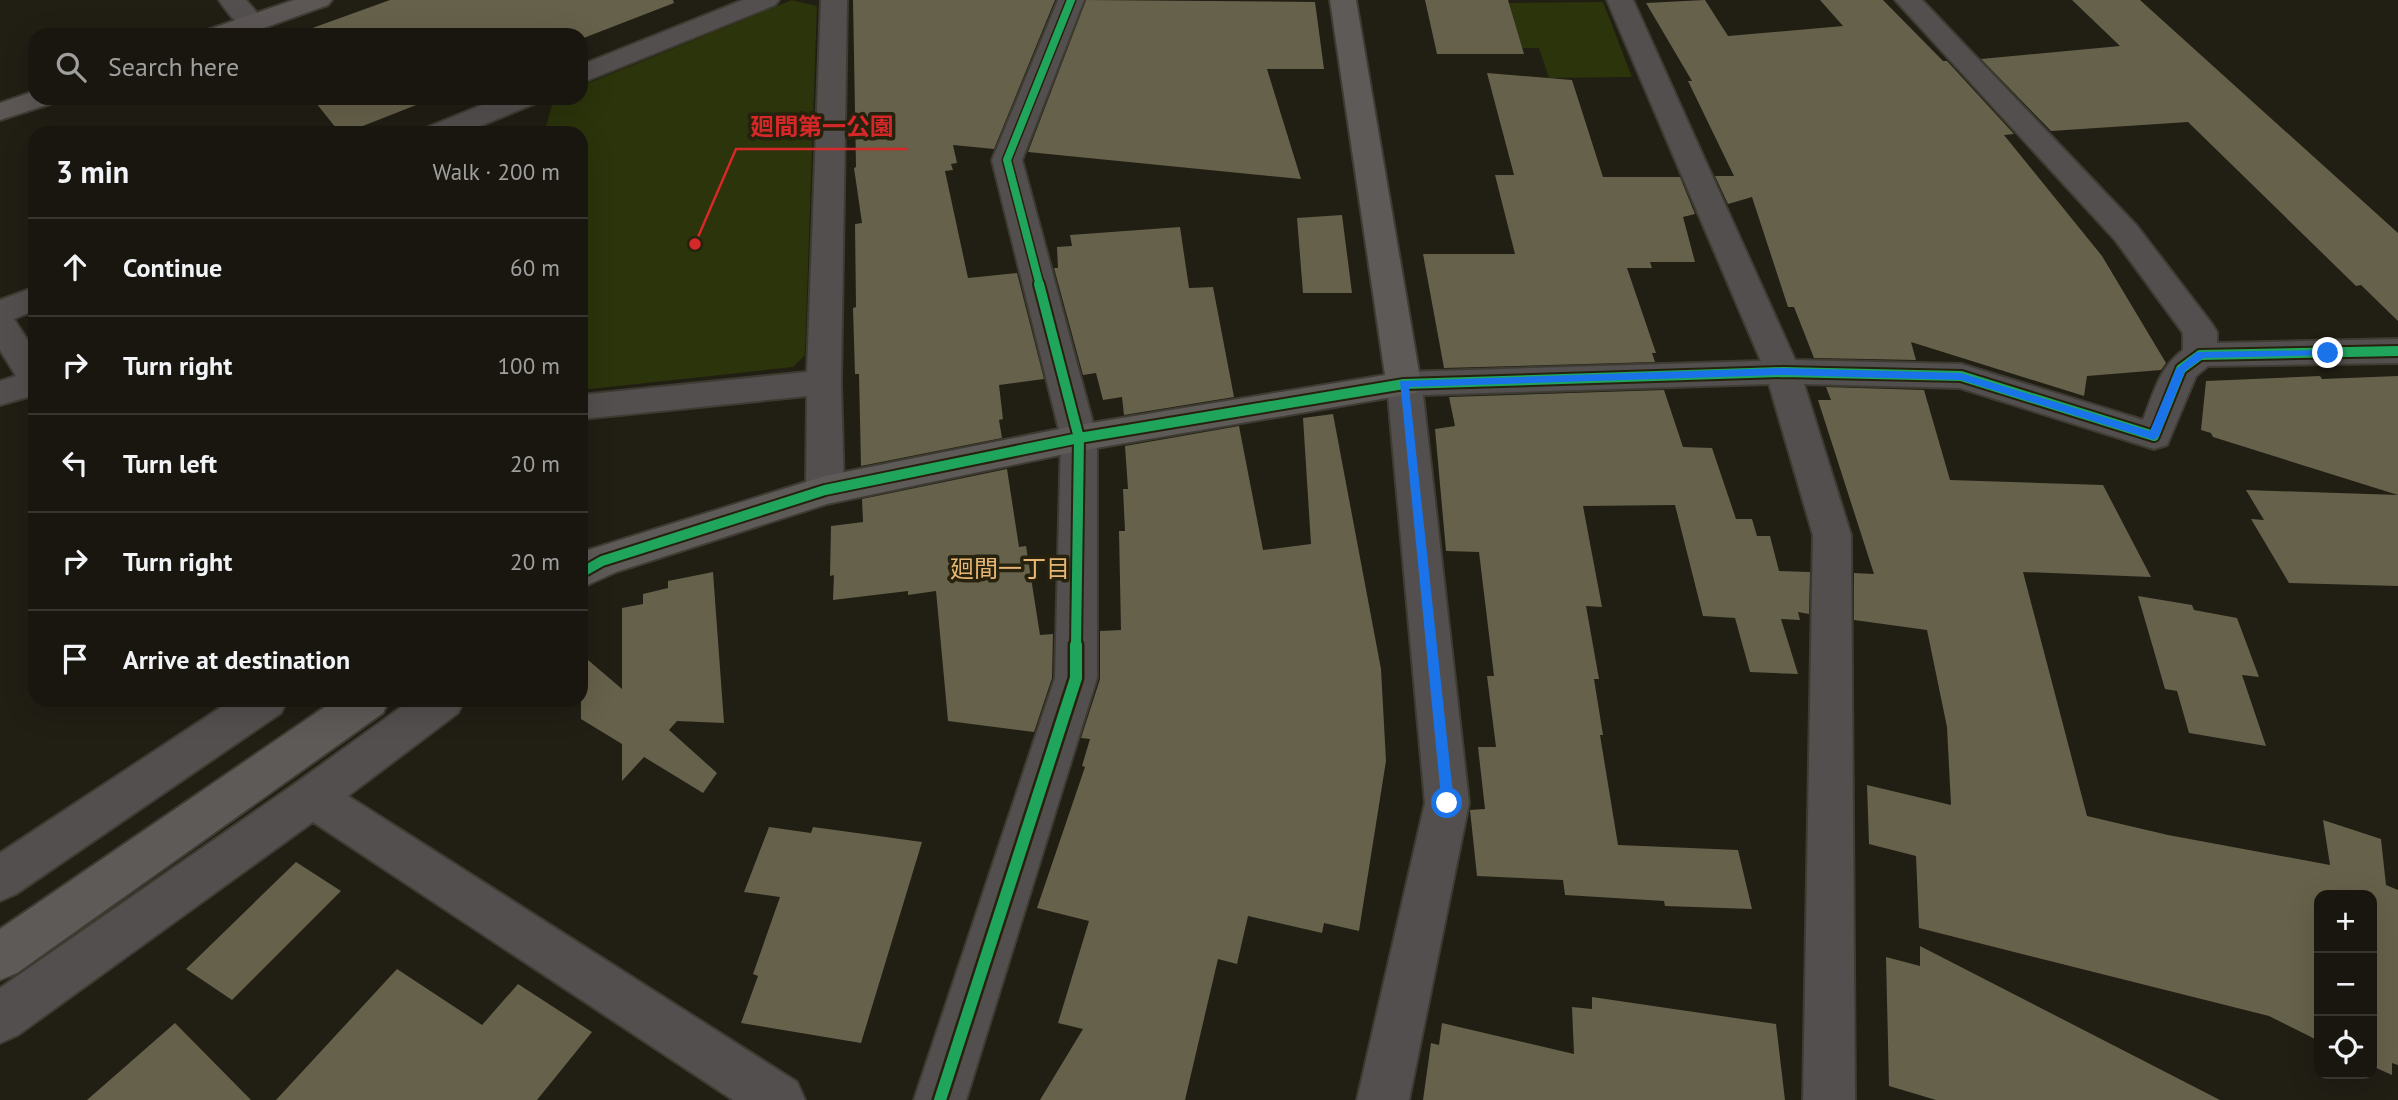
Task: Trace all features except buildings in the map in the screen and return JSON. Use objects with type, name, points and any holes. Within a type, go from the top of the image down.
[{"type":"main road","points":[[239,28],[319,0]]},
{"type":"main road","points":[[0,112],[28,102]]},
{"type":"street","points":[[232,0],[253,23]]},
{"type":"street","points":[[588,72],[766,0]]},
{"type":"street","points":[[825,490],[824,382],[834,0]]},
{"type":"street","points":[[940,1100],[1076,678],[1079,438],[1007,160],[1071,0]]},
{"type":"street","points":[[1343,0],[1404,384],[1447,803],[1383,1100]]},
{"type":"street","points":[[1620,0],[1783,372],[1832,535],[1829,1100]]},
{"type":"street","points":[[1908,0],[2126,233],[2200,332],[2200,355]]},
{"type":"street","points":[[456,126],[509,105]]},
{"type":"street","points":[[519,126],[524,105]]},
{"type":"street","points":[[0,312],[28,301]]},
{"type":"street","points":[[0,322],[28,370]]},
{"type":"street","points":[[588,569],[825,490],[1079,438],[1404,384],[1783,372],[1961,376],[2154,436],[2181,369],[2200,355],[2398,351]]},
{"type":"street","points":[[588,406],[824,382]]},
{"type":"street","points":[[0,393],[28,384]]},
{"type":"street","points":[[0,879],[257,707]]},
{"type":"street","points":[[0,957],[358,707]]},
{"type":"street","points":[[0,1018],[312,797],[434,707]]},
{"type":"street","points":[[312,797],[779,1100]]},
{"type":"green space","points":[[792,0],[817,6],[805,355],[793,367],[588,389],[588,126],[546,126],[552,105],[588,105],[588,83]]},
{"type":"green space","points":[[1603,2],[1632,77],[1549,78],[1539,48],[1514,48],[1500,3]]},
{"type":"cycle path","points":[[940,1100],[1076,678],[1079,438],[1007,160],[1071,0]]},
{"type":"cycle path","points":[[588,569],[602,561],[825,490],[1079,438],[1404,384],[1783,372],[1961,376],[2154,436],[2181,369],[2200,355],[2398,351]]},
{"type":"place","name":"廻間第一公園","points":[[695,244]]},
{"type":"district","name":"廻間一丁目","points":[[1010,569]]},
{"type":"route","points":[[1447,803],[1404,384],[1783,372],[1961,376],[2154,436],[2181,369],[2200,355],[2328,353]]}]
